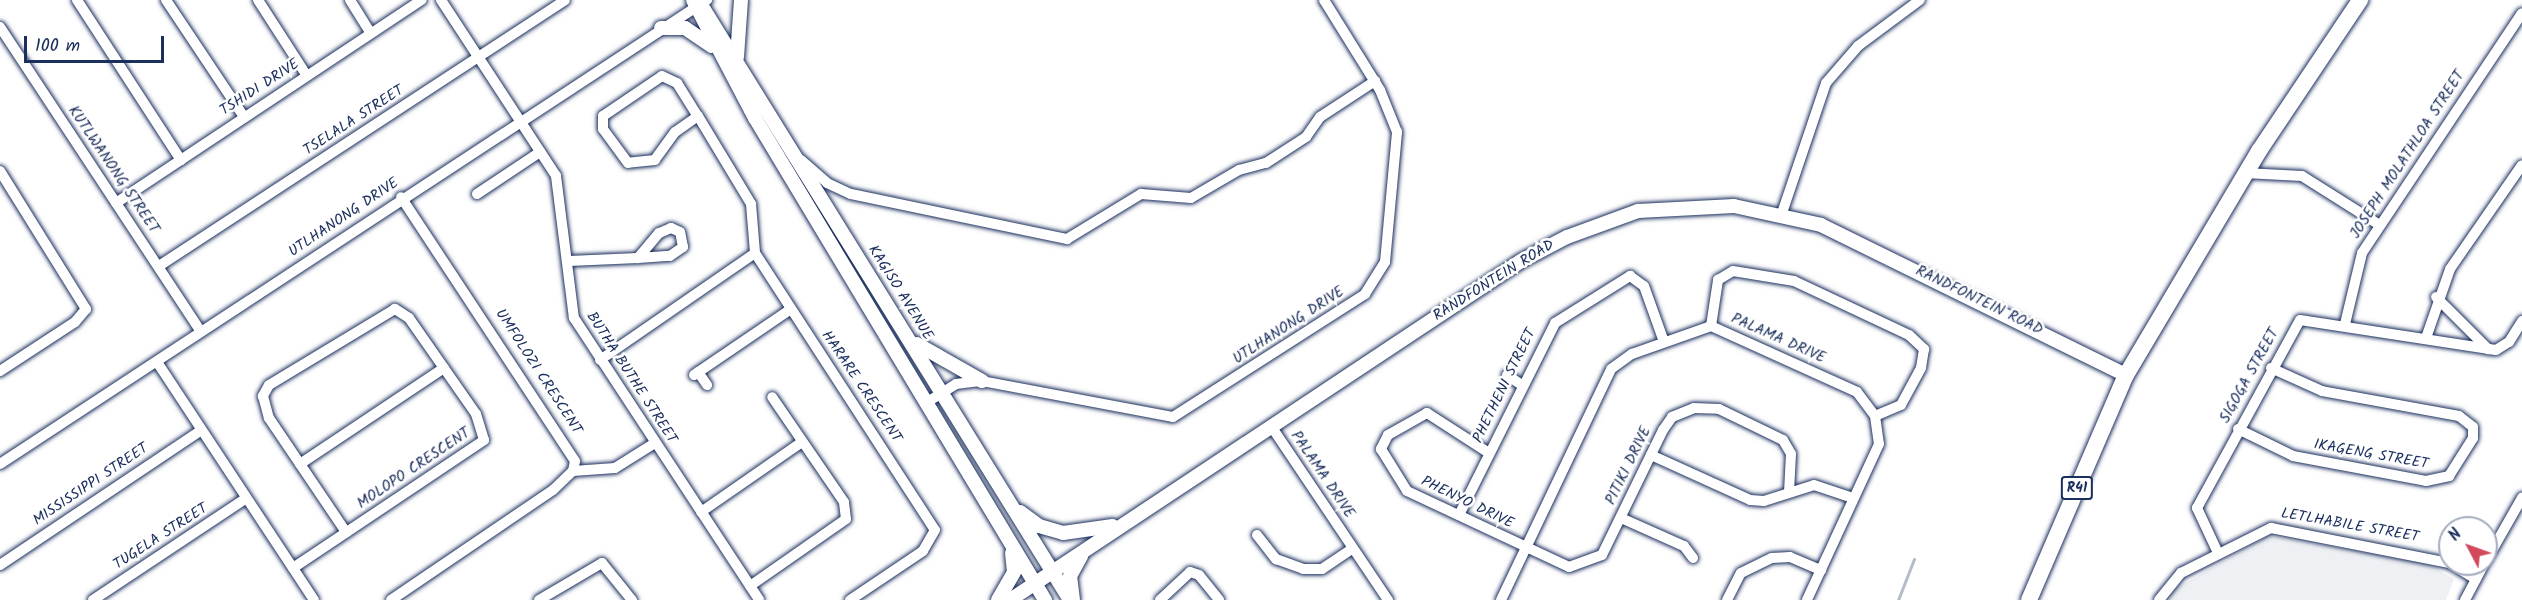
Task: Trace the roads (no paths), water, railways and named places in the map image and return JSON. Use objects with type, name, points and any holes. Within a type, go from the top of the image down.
[{"type":"main road","name":"R41","points":[[2029,600],[2126,375],[2245,173],[2360,0]]},
{"type":"street","points":[[77,0],[181,160]]},
{"type":"street","points":[[166,0],[244,117]]},
{"type":"street","points":[[258,0],[307,76]]},
{"type":"street","points":[[350,0],[371,33]]},
{"type":"street","name":"TSHIDI DRIVE","points":[[116,203],[422,0]]},
{"type":"street","name":"BUTHA BUTHE STREET","points":[[441,0],[520,119],[559,185],[574,318],[759,600]]},
{"type":"street","name":"TSELALA STREET","points":[[159,266],[565,0]]},
{"type":"street","points":[[737,59],[741,0]]},
{"type":"street","name":"UTLHANONG DRIVE","points":[[929,401],[943,392],[982,381],[1173,417],[1365,294],[1385,262],[1397,157],[1395,123],[1375,81],[1324,0]]},
{"type":"street","points":[[1782,213],[1826,83],[1858,46],[1920,0]]},
{"type":"street","points":[[699,2],[714,47],[929,401],[1045,600]]},
{"type":"street","name":"KAGISO AVENUE","points":[[699,2],[737,59],[1071,600]]},
{"type":"street","name":"UTLHANONG DRIVE","points":[[0,464],[699,2]]},
{"type":"street","name":"JOSEPH MOLATHLOA STREET","points":[[2345,324],[2356,267],[2378,224],[2522,13]]},
{"type":"street","name":"KUTLWANONG STREET","points":[[0,27],[200,330]]},
{"type":"street","points":[[662,28],[685,28],[714,47]]},
{"type":"street","points":[[600,360],[755,254],[751,204],[698,116],[677,83],[662,76],[607,111],[602,125],[624,160],[645,164],[655,160],[675,132],[698,116]]},
{"type":"street","points":[[795,154],[827,183],[859,196],[1067,239],[1141,194],[1191,198],[1239,170],[1266,163],[1306,137],[1320,117],[1375,81]]},
{"type":"street","points":[[477,194],[540,152]]},
{"type":"street","points":[[2426,338],[2436,297],[2522,165]]},
{"type":"street","points":[[0,171],[85,302],[80,319],[0,371]]},
{"type":"street","points":[[2245,173],[2302,176],[2378,224]]},
{"type":"street","name":"UMFOLOZI CRESCENT","points":[[401,197],[568,444],[575,461],[573,471]]},
{"type":"street","name":"RANDFONTEIN ROAD","points":[[1010,600],[1521,261],[1593,226],[1664,207],[1734,206],[1782,213],[1821,225],[2126,375]]},
{"type":"street","name":"HARARE CRESCENT","points":[[755,254],[932,522],[934,539],[850,600]]},
{"type":"street","points":[[569,261],[638,258]]},
{"type":"street","points":[[1711,326],[1718,280],[1732,271],[1794,281],[1909,335],[1924,349],[1921,368],[1901,405],[1875,416],[1879,444],[1807,600]]},
{"type":"street","name":"PHETHENI STREET","points":[[1459,515],[1555,323],[1624,277],[1641,281],[1664,342]]},
{"type":"street","points":[[2436,297],[2488,350],[2503,348],[2522,321]]},
{"type":"street","name":"MOLOPO CRESCENT","points":[[293,568],[484,440],[483,425],[409,318],[389,309],[269,385],[263,396],[265,412],[346,532]]},
{"type":"street","points":[[706,385],[696,373],[790,309]]},
{"type":"street","name":"SIGOGA STREET","points":[[2217,554],[2197,508],[2271,368],[2300,320],[2345,324],[2488,350]]},
{"type":"street","name":"PALAMA DRIVE","points":[[1502,600],[1611,369],[1664,342],[1711,326],[1857,392],[1875,416]]},
{"type":"street","points":[[909,337],[982,381]]},
{"type":"street","points":[[157,362],[200,431],[314,600]]},
{"type":"street","points":[[300,464],[444,368]]},
{"type":"street","name":"IKAGENG STREET","points":[[2238,429],[2293,456],[2426,481],[2449,476],[2473,438],[2473,427],[2459,416],[2322,391],[2271,368]]},
{"type":"street","points":[[1507,375],[1522,385]]},
{"type":"street","points":[[750,586],[846,519],[843,502],[772,397]]},
{"type":"street","name":"PITIKI DRIVE","points":[[1569,567],[1602,555],[1650,455],[1672,417],[1702,407],[1719,409],[1788,445],[1789,490]]},
{"type":"street","name":"PHENYO DRIVE","points":[[1489,453],[1427,413],[1384,439],[1382,455],[1402,487],[1569,567]]},
{"type":"street","name":"PALAMA DRIVE","points":[[1271,426],[1388,600]]},
{"type":"street","name":"MISSISSIPPI STREET","points":[[0,564],[200,431]]},
{"type":"street","points":[[701,512],[802,442]]},
{"type":"street","points":[[392,600],[573,471],[615,468],[655,443]]},
{"type":"street","points":[[1650,455],[1750,500],[1764,501],[1789,490],[1820,485],[1853,498]]},
{"type":"street","points":[[2498,540],[2522,498]]},
{"type":"street","name":"TUGELA STREET","points":[[93,600],[245,499]]},
{"type":"street","points":[[1010,502],[1039,526],[1063,532],[1092,532],[1130,520]]},
{"type":"street","points":[[1621,518],[1684,546],[1693,558]]},
{"type":"street","name":"LETLHABILE STREET","points":[[2159,600],[2174,578],[2217,554],[2278,528],[2438,561]]},
{"type":"street","points":[[1257,535],[1276,559],[1303,569],[1328,566],[1353,548]]},
{"type":"street","points":[[998,600],[1014,572],[1008,539]]},
{"type":"street","points":[[1071,600],[1070,576],[1083,552]]},
{"type":"street","points":[[1726,600],[1741,573],[1772,558],[1790,557],[1821,570]]},
{"type":"street","points":[[539,600],[586,570],[607,565],[633,600]]},
{"type":"street","points":[[1160,600],[1190,572],[1219,600]]},
{"type":"street","name":"LETLHABILE STREET","points":[[2471,576],[2476,579]]},
{"type":"street","points":[[2465,600],[2478,576]]},
{"type":"waterway","points":[[1898,600],[1914,559]]}]
